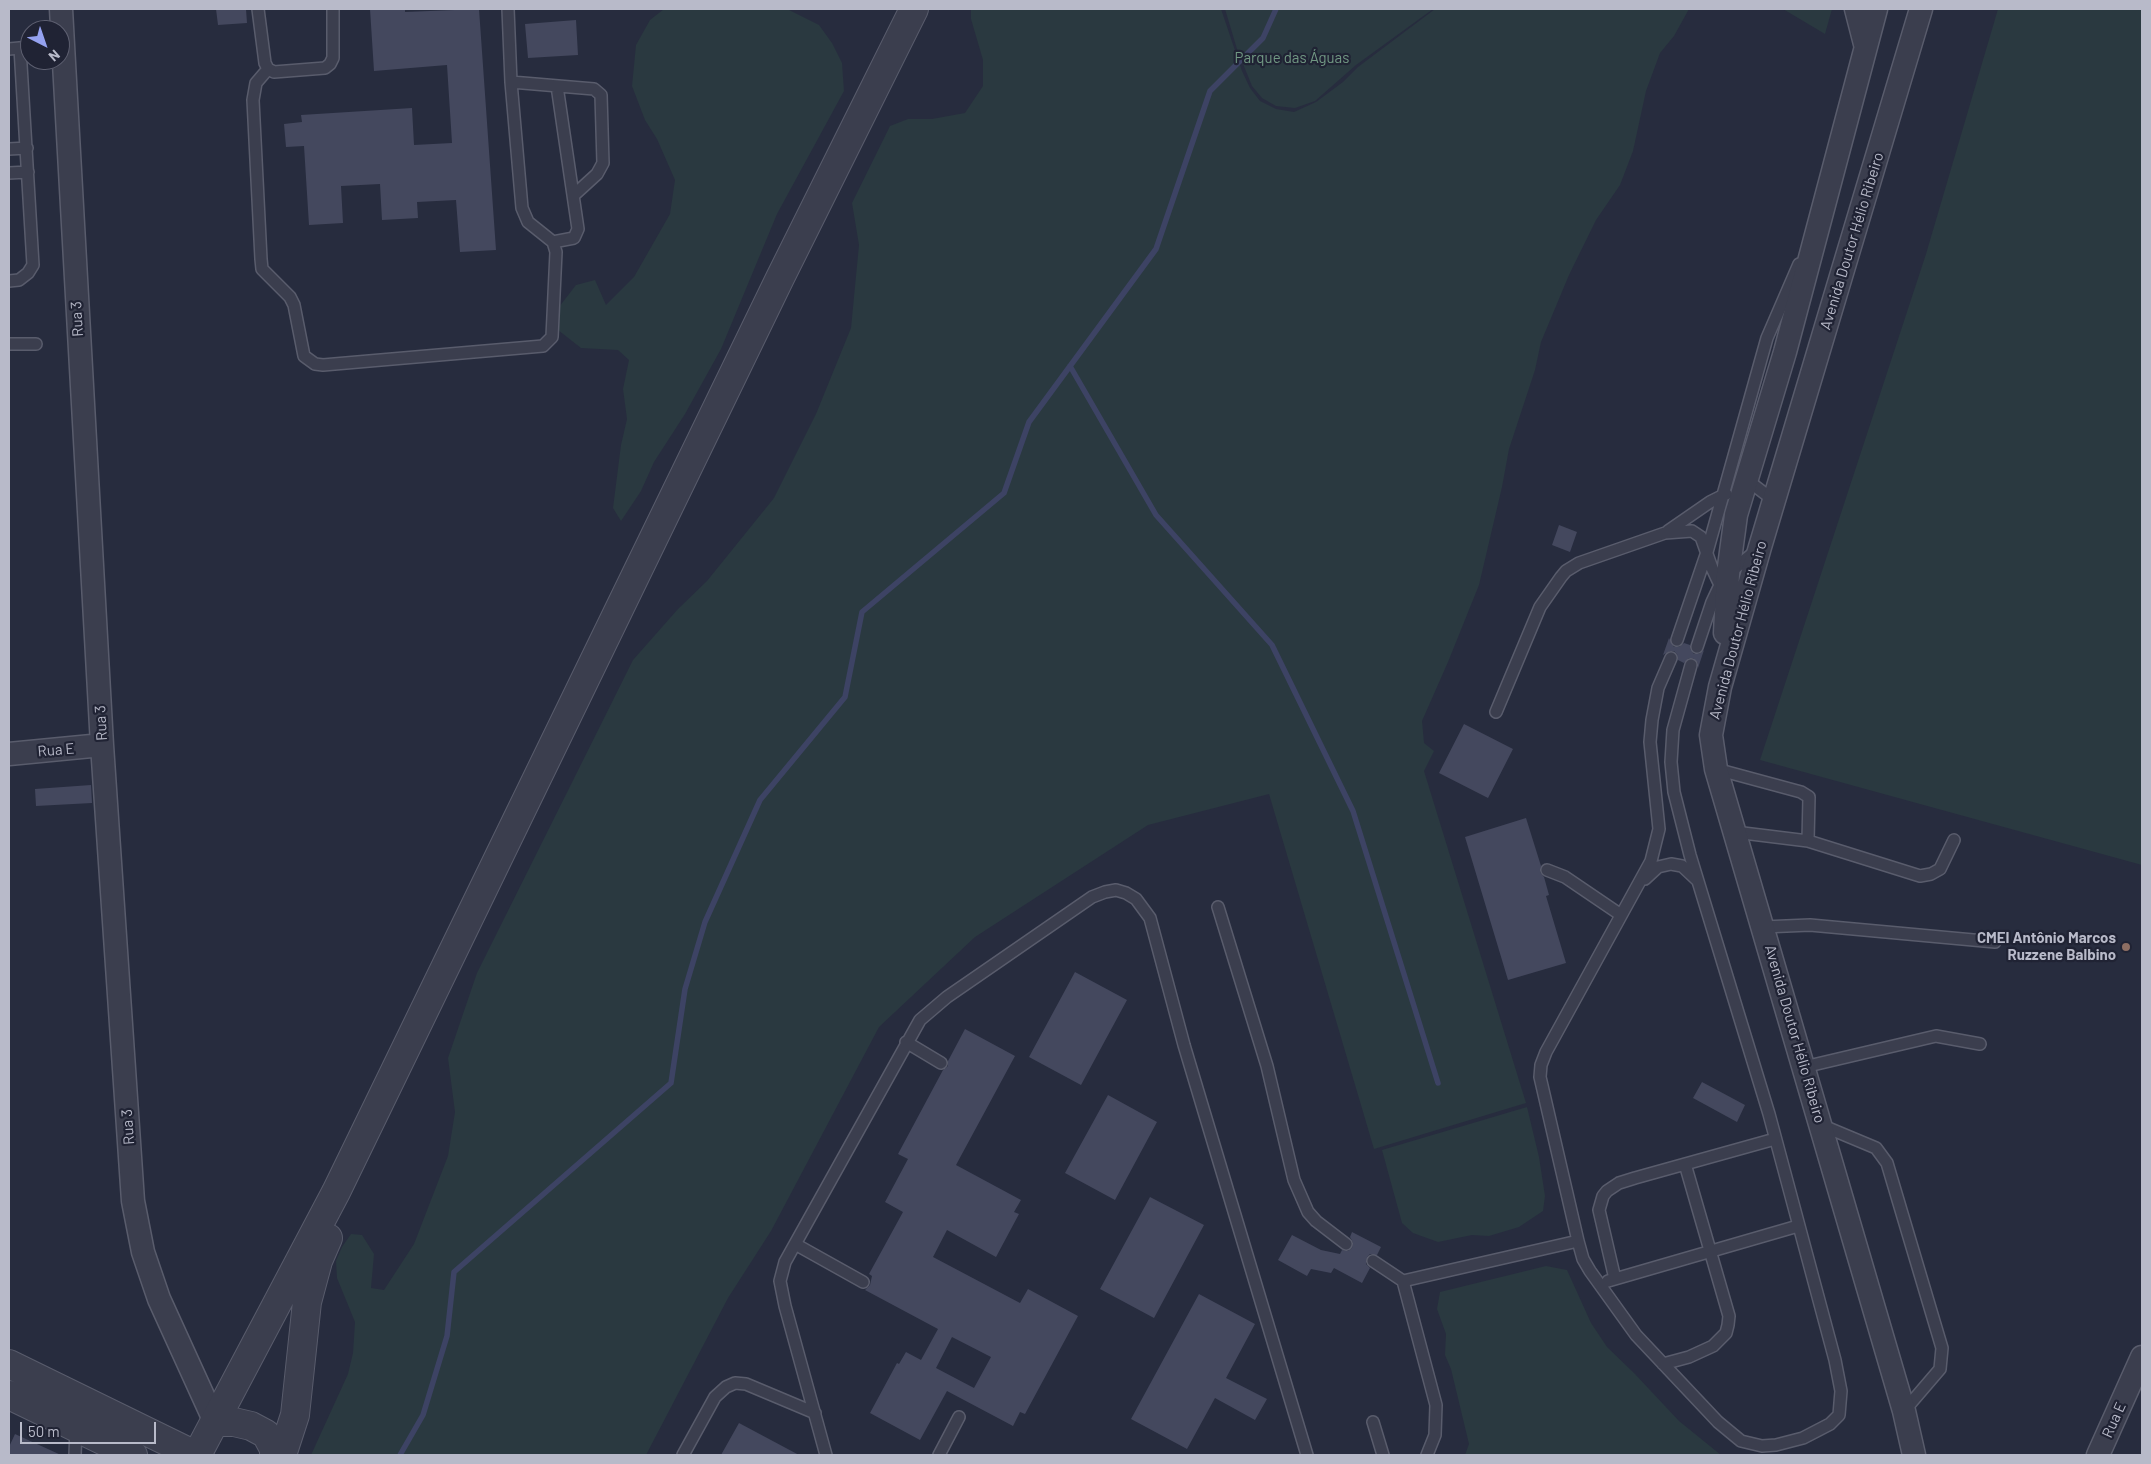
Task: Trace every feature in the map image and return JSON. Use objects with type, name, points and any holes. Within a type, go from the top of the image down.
[{"type":"street","points":[[1856,9],[1865,44]]},
{"type":"street","points":[[1720,687],[1727,620],[1724,580],[1733,534],[1744,488],[1785,352],[1824,208],[1865,44],[1876,9]]},
{"type":"street","name":"Avenida Doutor Hélio Ribeiro","points":[[1914,1455],[1904,1411],[1716,769],[1711,735],[1720,687],[1760,547],[1921,9]]},
{"type":"street","points":[[9,1364],[196,1455],[336,1192],[732,381],[780,278],[917,11]]},
{"type":"street","points":[[215,1422],[234,1422],[251,1426],[266,1434],[274,1450],[282,1453],[295,1416],[307,1302],[318,1261],[330,1233],[917,11]]},
{"type":"street","name":"Rua 3","points":[[63,70],[102,745],[133,1201],[143,1252],[159,1299],[215,1422]]},
{"type":"street","name":"Rua E","points":[[9,754],[102,745]]},
{"type":"street","name":"Rua E","points":[[2098,1455],[2142,1357]]},
{"type":"street","points":[[9,1395],[133,1455]]},
{"type":"lane","points":[[258,9],[266,63],[268,69],[274,72],[325,68],[333,58],[333,9]]},
{"type":"lane","points":[[268,69],[256,83],[253,100],[262,269],[290,297],[294,305],[304,356],[315,364],[323,365],[543,346],[552,337],[556,252],[553,242],[528,222],[522,208],[510,82],[508,9]]},
{"type":"lane","points":[[9,281],[20,280],[33,265],[21,70]]},
{"type":"lane","points":[[510,82],[594,89],[601,95],[603,164],[597,174],[574,195]]},
{"type":"lane","points":[[553,242],[574,238],[577,234],[574,195],[557,86]]},
{"type":"lane","points":[[9,149],[27,148]]},
{"type":"lane","points":[[9,173],[28,172]]},
{"type":"lane","points":[[1676,640],[1707,552],[1767,338],[1824,208]]},
{"type":"lane","points":[[9,344],[36,344]]},
{"type":"lane","points":[[1665,533],[1722,495],[1744,488],[1755,486],[1760,489],[1768,496],[1772,507]]},
{"type":"lane","points":[[1496,712],[1540,607],[1566,571],[1579,563],[1665,533],[1696,532],[1701,537],[1712,568],[1724,580]]},
{"type":"lane","points":[[1697,648],[1712,602],[1724,580],[1760,547]]},
{"type":"lane","points":[[1671,658],[1658,688],[1650,742],[1658,829],[1651,861],[1541,1065],[1540,1076],[1583,1259],[1636,1335],[1718,1422],[1741,1441],[1762,1446],[1776,1445],[1803,1438],[1830,1424],[1838,1415],[1841,1391],[1752,1056],[1699,882],[1674,792],[1672,762],[1673,730],[1690,665]]},
{"type":"lane","points":[[1716,769],[1802,792],[1809,797],[1808,841]]},
{"type":"lane","points":[[1735,832],[1808,841],[1920,876],[1931,874],[1940,869],[1954,840]]},
{"type":"lane","points":[[1632,894],[1652,871],[1664,865],[1682,866],[1699,882]]},
{"type":"lane","points":[[1547,870],[1564,877],[1621,915]]},
{"type":"lane","points":[[826,1455],[785,1306],[780,1281],[785,1262],[906,1042],[920,1020],[933,1007],[1092,897],[1116,890],[1136,898],[1144,907],[1154,930],[1187,1054],[1307,1455]]},
{"type":"lane","points":[[1218,907],[1267,1066],[1294,1180],[1308,1212],[1316,1221],[1346,1244]]},
{"type":"lane","points":[[1763,927],[1810,925],[1995,942]]},
{"type":"lane","points":[[1804,1067],[1936,1036],[1980,1044]]},
{"type":"lane","points":[[906,1042],[941,1063]]},
{"type":"lane","points":[[1821,1126],[1876,1148],[1887,1163],[1942,1348],[1940,1369],[1904,1411]]},
{"type":"lane","points":[[1615,1279],[1600,1210],[1603,1196],[1618,1183],[1775,1139]]},
{"type":"lane","points":[[1663,1364],[1705,1351],[1726,1333],[1729,1316],[1685,1164]]},
{"type":"lane","points":[[1599,1284],[1798,1226]]},
{"type":"lane","points":[[1403,1281],[1578,1241]]},
{"type":"lane","points":[[795,1244],[863,1282]]},
{"type":"lane","points":[[1373,1262],[1403,1281],[1436,1405],[1435,1435],[1427,1455]]},
{"type":"lane","points":[[683,1455],[716,1397],[726,1387],[735,1383],[746,1384],[815,1413]]},
{"type":"lane","points":[[939,1455],[959,1417]]},
{"type":"lane","points":[[1373,1422],[1383,1455]]},
{"type":"lane","points":[[75,1455],[76,1428]]},
{"type":"green space","points":[[664,9],[787,9],[819,25],[832,43],[842,63],[844,91],[777,214],[721,349],[685,414],[654,462],[641,491],[621,521],[613,508],[621,445],[627,419],[623,389],[629,360],[618,350],[581,348],[558,330],[559,307],[576,285],[595,280],[606,305],[634,277],[670,214],[675,180],[657,139],[645,120],[632,86],[636,45],[650,20]]},
{"type":"green space","points":[[971,9],[1221,9],[1242,71],[1250,88],[1260,101],[1276,109],[1294,112],[1316,102],[1343,82],[1358,67],[1435,9],[1689,9],[1674,36],[1660,53],[1646,91],[1633,151],[1620,185],[1596,220],[1569,275],[1541,342],[1535,370],[1509,449],[1479,585],[1422,721],[1424,743],[1434,751],[1424,771],[1526,1103],[1374,1149],[1269,794],[1148,825],[975,937],[879,1027],[771,1231],[728,1298],[646,1455],[311,1455],[348,1374],[353,1353],[355,1322],[337,1278],[336,1261],[342,1247],[351,1234],[362,1235],[374,1254],[371,1288],[384,1290],[414,1244],[448,1156],[455,1112],[448,1058],[477,973],[633,660],[678,609],[707,581],[774,498],[816,414],[851,328],[859,245],[852,203],[890,126],[908,119],[932,119],[965,113],[983,86],[983,60],[971,19]]},
{"type":"green space","name":"Parque das Águas","points":[[1225,9],[1433,9],[1356,65],[1315,101],[1295,108],[1276,106],[1262,98],[1252,86],[1237,49]]},
{"type":"green space","points":[[1783,9],[1832,9],[1825,34]]},
{"type":"green space","points":[[1998,9],[2142,9],[2142,865],[1760,760],[1926,254]]},
{"type":"green space","points":[[1527,1107],[1539,1157],[1545,1196],[1543,1211],[1519,1227],[1489,1236],[1472,1235],[1438,1242],[1413,1233],[1402,1223],[1382,1150]]},
{"type":"green space","points":[[1546,1266],[1567,1270],[1591,1323],[1607,1347],[1679,1421],[1721,1455],[1465,1455],[1469,1444],[1451,1369],[1445,1355],[1446,1334],[1437,1309],[1440,1292]]},
{"type":"building","points":[[216,9],[246,9],[247,23],[218,25]]},
{"type":"building","points":[[370,9],[405,9],[405,12],[479,9],[496,250],[460,252],[456,200],[417,202],[418,218],[382,220],[380,184],[341,186],[343,223],[309,225],[304,146],[286,147],[284,124],[302,122],[301,115],[412,108],[414,145],[452,143],[447,65],[374,71]]},
{"type":"building","points":[[576,20],[578,55],[528,58],[525,24]]},
{"type":"building","points":[[1559,525],[1577,532],[1570,552],[1552,545]]},
{"type":"building","points":[[1669,638],[1674,647],[1679,647],[1684,643],[1690,645],[1690,649],[1694,654],[1699,654],[1704,650],[1698,668],[1698,663],[1693,658],[1689,658],[1684,663],[1678,660],[1677,654],[1674,651],[1663,655]]},
{"type":"building","points":[[1464,724],[1513,749],[1488,798],[1439,773]]},
{"type":"building","points":[[91,785],[92,803],[36,806],[35,789]]},
{"type":"building","points":[[1526,818],[1541,866],[1540,872],[1544,877],[1549,895],[1546,896],[1566,963],[1508,980],[1465,837]]},
{"type":"building","points":[[1075,972],[1127,1000],[1081,1085],[1029,1057]]},
{"type":"building","points":[[965,1029],[1015,1056],[956,1165],[1021,1200],[1014,1212],[1019,1214],[996,1257],[947,1230],[933,1257],[1020,1303],[1028,1289],[1078,1316],[1025,1414],[1020,1412],[1013,1426],[947,1391],[920,1440],[870,1413],[897,1363],[899,1364],[906,1352],[921,1360],[938,1329],[865,1290],[870,1285],[872,1276],[869,1274],[903,1212],[885,1202],[908,1159],[898,1154],[943,1070],[948,1066],[948,1061]],"holes":[[[952,1337],[991,1357],[974,1388],[936,1368]]]},
{"type":"building","points":[[1702,1082],[1745,1105],[1737,1122],[1693,1098]]},
{"type":"building","points":[[1108,1095],[1157,1122],[1115,1200],[1065,1173]]},
{"type":"building","points":[[1150,1197],[1204,1225],[1154,1318],[1100,1289]]},
{"type":"building","points":[[1352,1232],[1381,1247],[1377,1255],[1370,1254],[1367,1257],[1366,1264],[1370,1268],[1362,1283],[1334,1268],[1331,1273],[1311,1269],[1307,1276],[1278,1260],[1292,1235],[1321,1250],[1340,1254],[1342,1250],[1348,1251],[1352,1248],[1353,1242],[1350,1237]]},
{"type":"building","points":[[1199,1294],[1255,1324],[1226,1378],[1267,1399],[1255,1420],[1215,1398],[1187,1449],[1131,1419]]},
{"type":"building","points":[[739,1423],[799,1455],[721,1455]]},
{"type":"building","points":[[15,1434],[61,1455],[9,1455],[9,1447]]},
{"type":"waterway","points":[[400,1455],[423,1415],[447,1336],[454,1272],[671,1083],[685,989],[705,922],[760,800],[845,697],[862,612],[1004,493],[1029,422],[1156,249],[1210,91],[1263,38],[1276,9]]},
{"type":"waterway","points":[[1070,366],[1156,515],[1272,645],[1353,811],[1438,1083]]},
{"type":"place","name":"CMEI Antônio Marcos Ruzzene Balbino","points":[[2126,947]]}]
